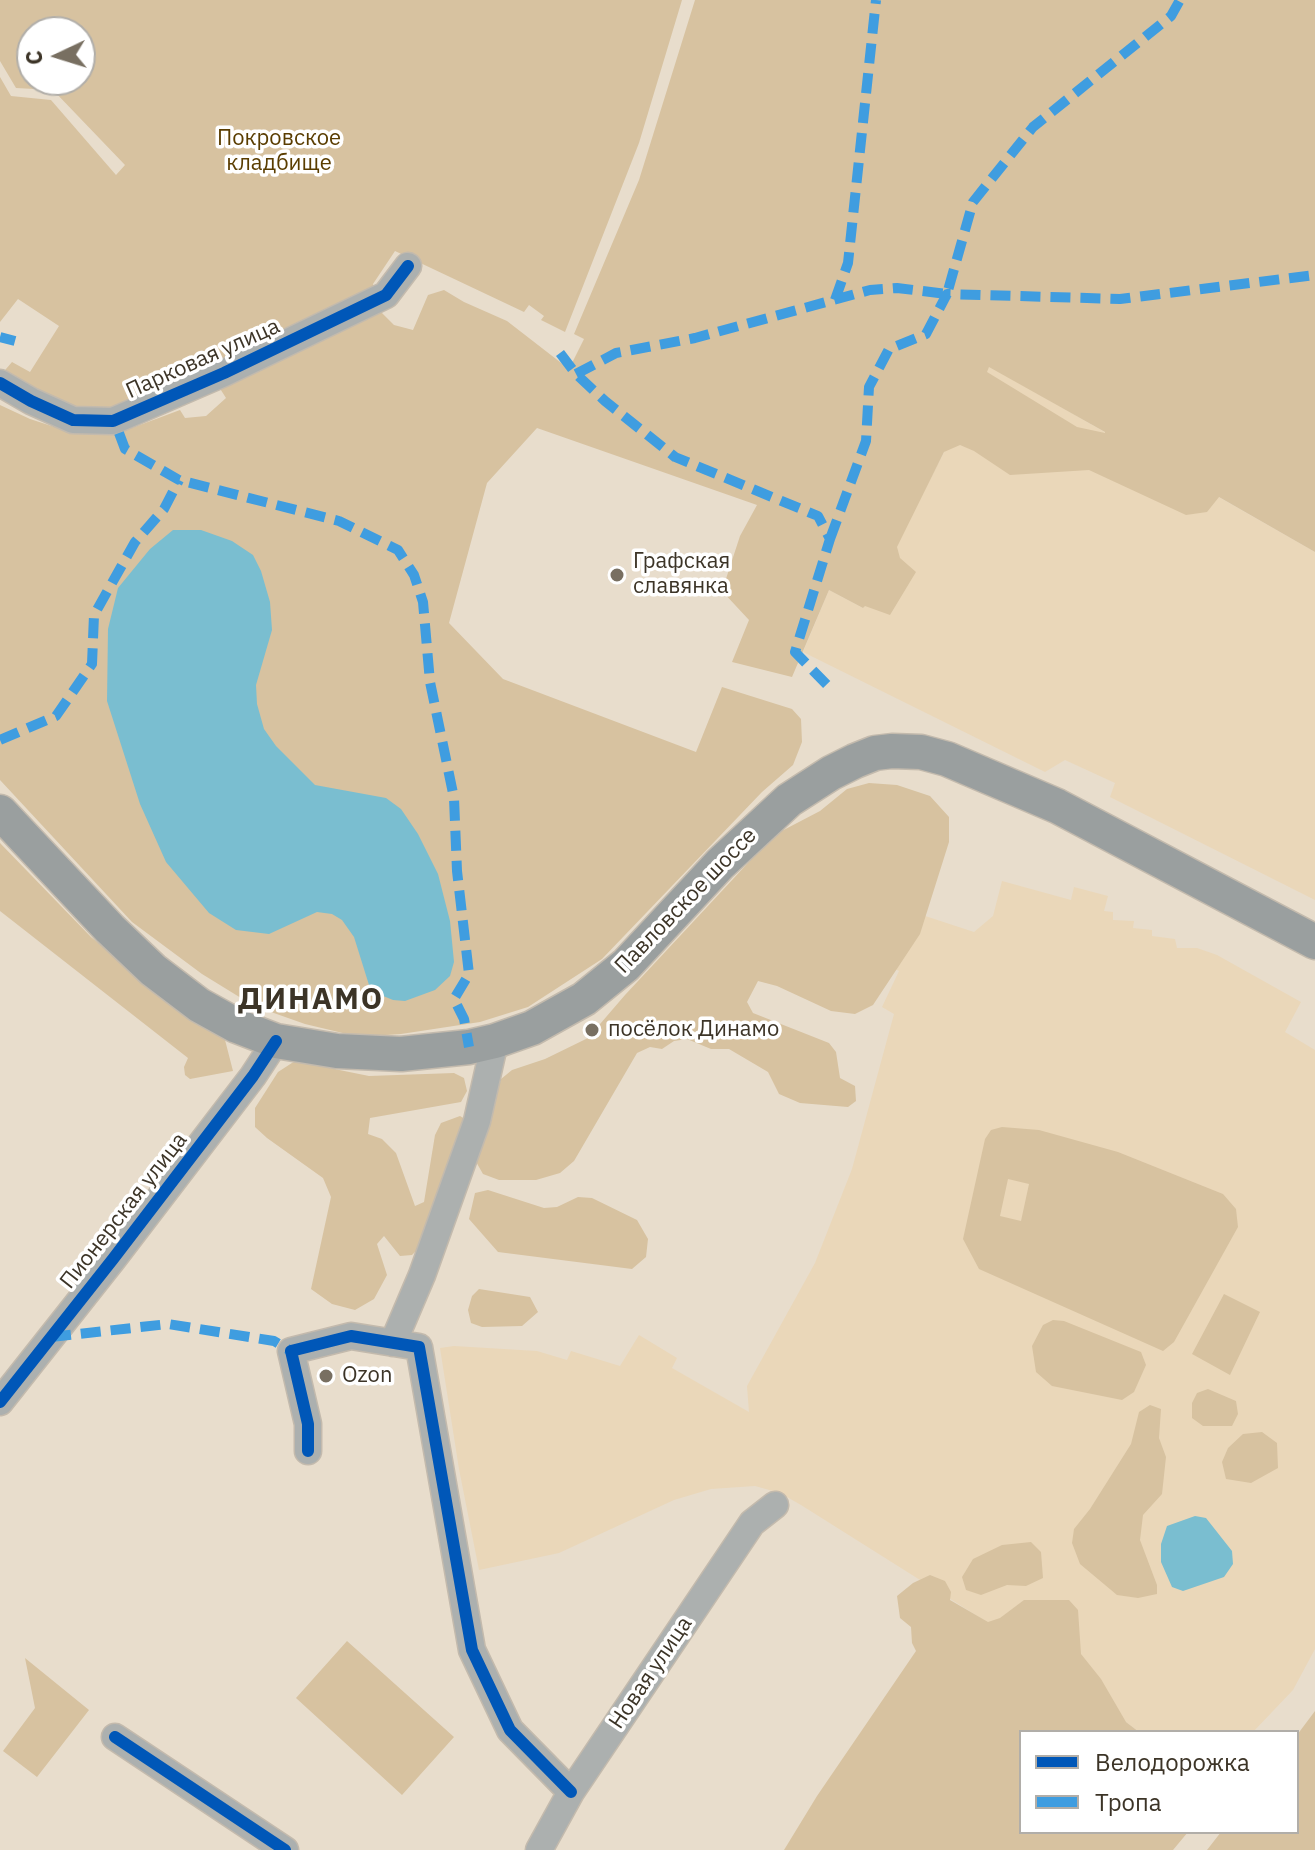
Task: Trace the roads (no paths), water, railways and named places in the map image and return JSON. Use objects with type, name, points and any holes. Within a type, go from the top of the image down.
[{"type":"main road","name":"Павловское шоссе","points":[[0,812],[110,929],[153,970],[199,1005],[237,1026],[276,1041],[337,1051],[401,1054],[469,1047],[532,1028],[584,999],[626,965],[720,864],[789,800],[831,773],[884,752],[921,752],[947,759],[1057,806],[1315,942]]},
{"type":"street","name":"Парковая улица","points":[[0,383],[73,420],[113,421],[224,373],[386,295],[408,266]]},
{"type":"street","name":"Пионерская улица","points":[[0,1402],[253,1076],[276,1041]]},
{"type":"street","points":[[495,1041],[477,1121],[422,1275],[406,1345],[472,1650],[510,1730],[571,1792]]},
{"type":"street","points":[[308,1451],[308,1424],[291,1351],[351,1336],[406,1345]]},
{"type":"street","name":"Новая улица","points":[[539,1850],[571,1792],[752,1523],[775,1505]]},
{"type":"street","points":[[115,1737],[285,1850]]},
{"type":"water","points":[[173,530],[201,530],[232,541],[253,555],[261,571],[270,602],[272,630],[256,685],[257,704],[264,729],[276,746],[315,785],[386,798],[401,809],[418,834],[438,874],[450,921],[454,962],[450,976],[435,990],[405,1001],[376,993],[369,985],[354,937],[342,920],[332,914],[317,912],[269,934],[236,930],[209,913],[166,862],[140,804],[107,701],[108,629],[118,588],[150,549]]},
{"type":"water","points":[[1195,1516],[1206,1518],[1232,1551],[1233,1564],[1224,1577],[1183,1591],[1172,1587],[1161,1562],[1161,1544],[1167,1526]]},
{"type":"place","name":"Графская славянка","points":[[617,575]]},
{"type":"place","name":"посёлок Динамо","points":[[592,1030]]},
{"type":"place","name":"Ozon","points":[[326,1376]]},
{"type":"district","name":"ДИНАМО","points":[[311,1000]]},
{"type":"park label","name":"Покровское кладбище","points":[[279,152]]}]
